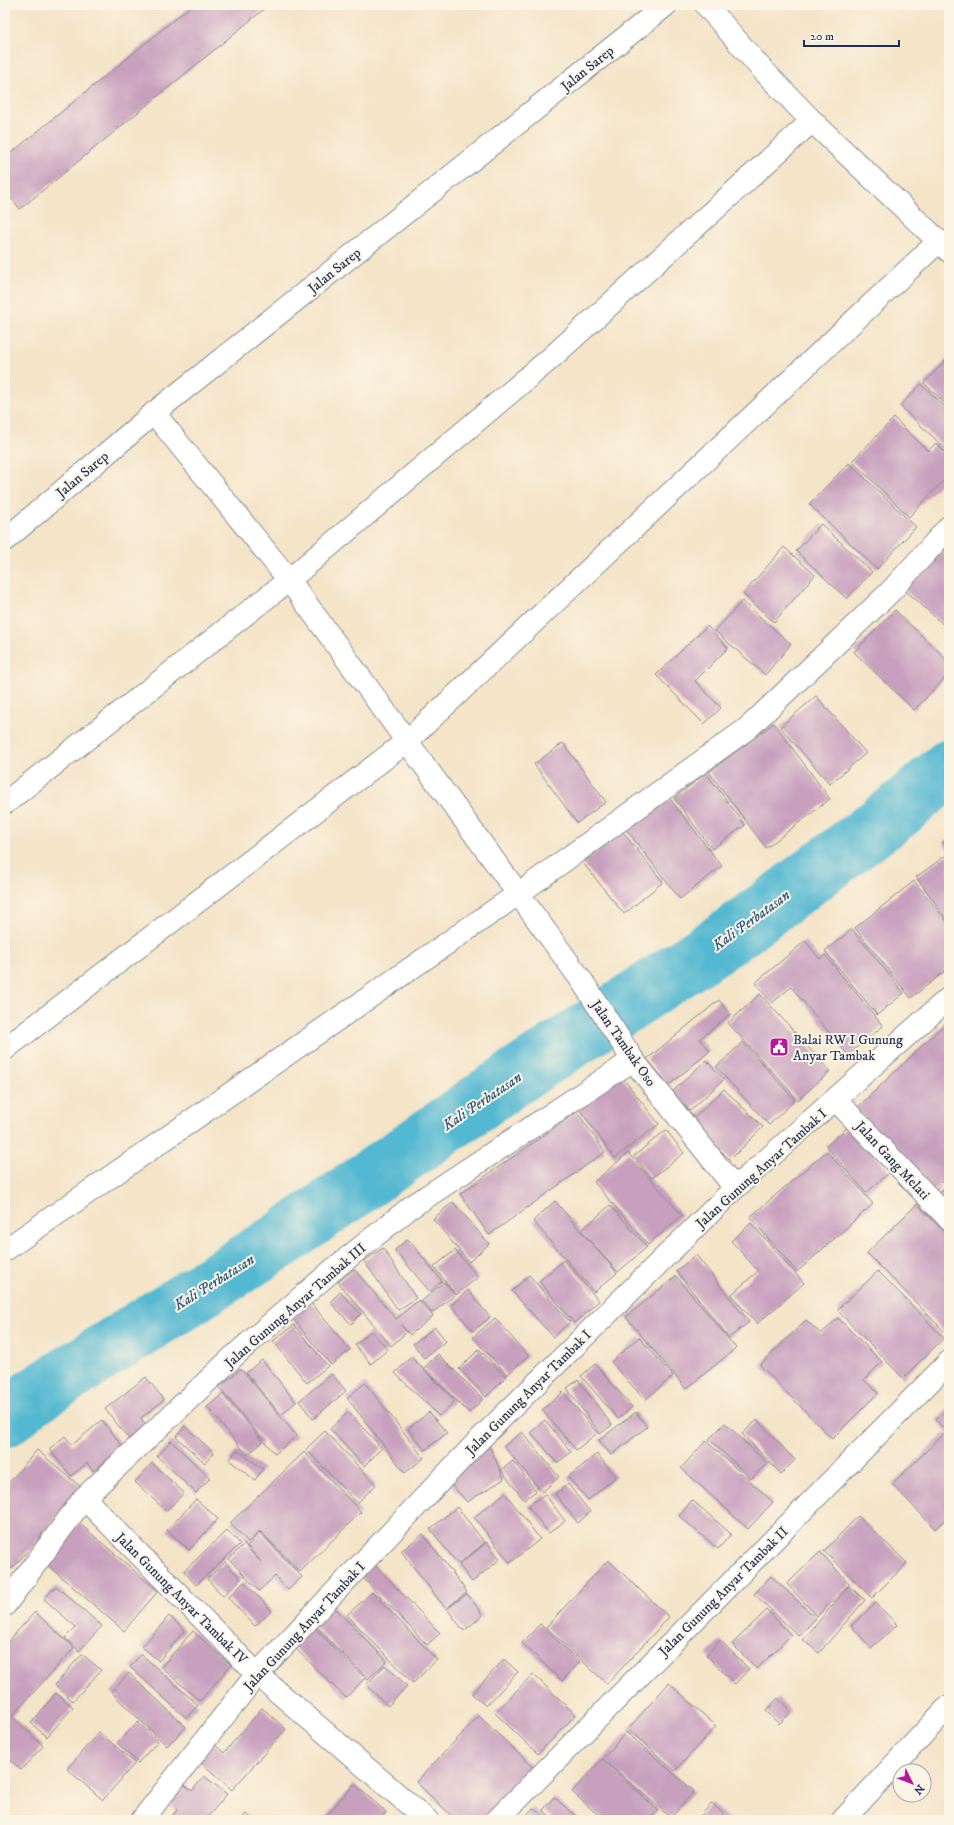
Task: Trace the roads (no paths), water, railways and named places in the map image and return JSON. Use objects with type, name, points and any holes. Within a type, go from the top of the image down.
[{"type":"street","name":"Jalan Sarep","points":[[5,540],[154,413],[666,5]]},
{"type":"street","points":[[5,1049],[406,742],[944,246],[812,121],[759,66],[706,5]]},
{"type":"street","points":[[5,803],[288,580],[552,357],[812,121]]},
{"type":"street","name":"Jalan Tambak Oso","points":[[154,413],[288,580],[582,981],[629,1053],[735,1188]]},
{"type":"street","points":[[5,1250],[518,894],[748,728],[890,592],[949,527]]},
{"type":"street","name":"Jalan Gunung Anyar Tambak I","points":[[142,1820],[268,1662],[478,1441],[735,1188],[836,1100],[949,998]]},
{"type":"street","name":"Jalan Gunung Anyar Tambak III","points":[[5,1605],[84,1498],[234,1356],[335,1268],[412,1207],[629,1053]]},
{"type":"street","name":"Jalan Gang Melati","points":[[836,1100],[949,1219]]},
{"type":"street","name":"Jalan Gunung Anyar Tambak II","points":[[497,1820],[949,1362]]},
{"type":"street","name":"Jalan Gunung Anyar Tambak IV","points":[[84,1498],[268,1662],[427,1820]]},
{"type":"street","points":[[843,1820],[949,1706]]},
{"type":"waterway","name":"Kali Perbatasan","points":[[5,1419],[34,1396],[281,1240],[504,1085],[735,933],[898,811],[949,768]]},
{"type":"place","name":"Balai RW I Gunung Anyar Tambak","points":[[779,1047]]}]
